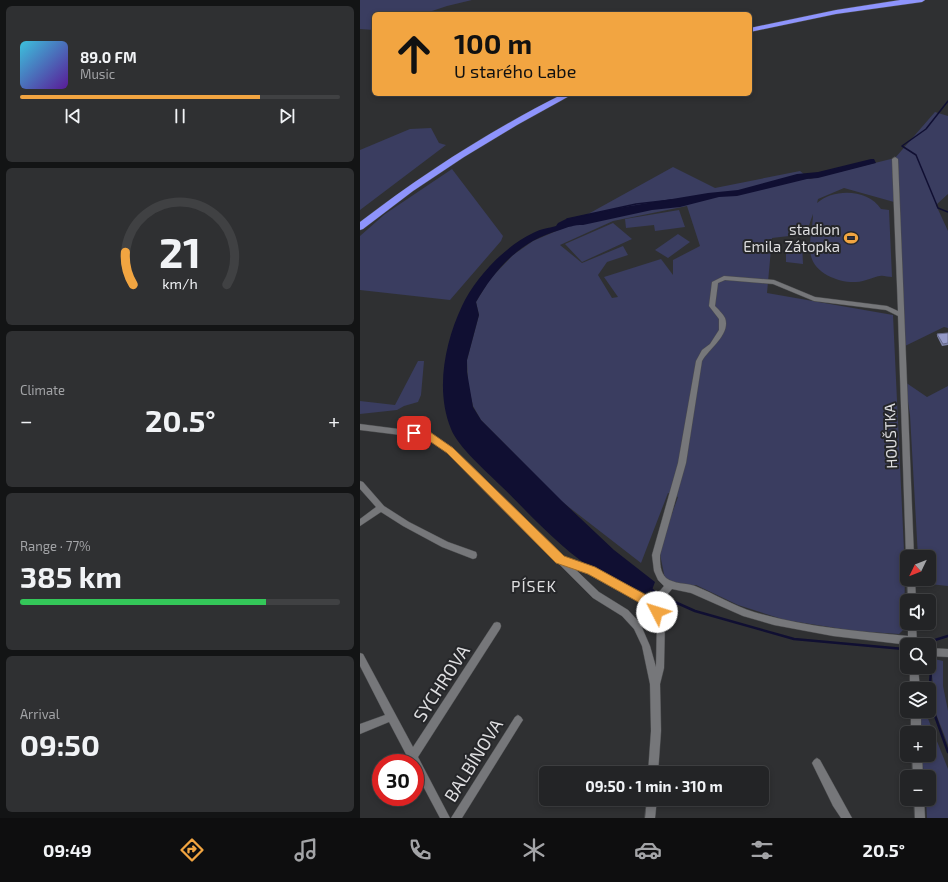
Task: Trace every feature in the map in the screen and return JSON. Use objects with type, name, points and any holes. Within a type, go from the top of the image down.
[{"type":"highway","points":[[752,26],[837,8],[895,0]]},
{"type":"highway","points":[[752,30],[845,10],[922,0]]},
{"type":"highway","points":[[360,219],[398,190],[448,156],[506,121],[555,96]]},
{"type":"highway","points":[[360,227],[405,192],[454,158],[511,124],[566,96]]},
{"type":"street","name":"HOUŠTKA","points":[[895,159],[910,550]]},
{"type":"street","points":[[900,641],[808,629],[753,615],[690,588],[670,584],[664,580],[656,568],[656,554],[682,463],[699,361],[704,352],[712,346],[722,330],[722,319],[713,308],[712,303],[715,282],[718,279],[724,278],[774,282],[814,299],[887,308],[902,315]]},
{"type":"street","points":[[360,427],[427,435],[438,441],[475,474],[560,560],[596,594],[625,613],[637,626],[646,646],[655,684],[656,731],[654,766]]},
{"type":"street","points":[[360,484],[381,508],[429,538],[473,555]]},
{"type":"street","points":[[360,523],[381,508]]},
{"type":"street","points":[[560,560],[591,571],[653,605],[662,619],[660,668],[655,684]]},
{"type":"street","points":[[653,605],[670,584]]},
{"type":"street","name":"SYCHROVA","points":[[414,754],[497,626]]},
{"type":"street","points":[[936,652],[948,653]]},
{"type":"street","points":[[360,657],[410,754]]},
{"type":"street","points":[[360,729],[391,717]]},
{"type":"street","name":"BALBÍNOVA","points":[[456,818],[518,720]]},
{"type":"street","points":[[817,763],[837,802],[848,818]]},
{"type":"street","points":[[424,779],[445,818]]},
{"type":"street","points":[[650,818],[651,806]]},
{"type":"street","points":[[919,806],[920,818]]},
{"type":"shaded area","points":[[360,0],[472,0],[429,12],[372,12],[372,30],[360,29]]},
{"type":"shaded area","points":[[935,112],[948,116],[948,194],[936,205],[948,231],[948,328],[944,327],[905,346],[894,202],[844,188],[818,199],[817,203],[832,195],[850,193],[860,194],[875,202],[881,209],[889,210],[892,277],[881,276],[859,282],[850,282],[836,279],[817,268],[813,262],[810,251],[813,214],[806,234],[772,238],[767,293],[893,315],[904,550],[900,550],[900,586],[905,586],[905,594],[900,594],[900,630],[903,630],[899,634],[855,631],[785,620],[738,605],[696,585],[667,589],[659,549],[678,497],[668,493],[641,563],[561,501],[481,420],[473,406],[468,384],[467,360],[479,315],[476,302],[490,279],[513,255],[533,241],[561,229],[673,167],[715,188],[800,171],[810,179],[895,158]],"holes":[[[687,206],[700,246],[673,260],[673,275],[661,259],[604,277],[618,297],[612,298],[598,275],[607,262],[628,255],[623,246],[582,263],[560,245],[613,221]]]},
{"type":"shaded area","points":[[431,128],[439,143],[446,145],[360,210],[360,150],[410,129]]},
{"type":"shaded area","points":[[874,159],[876,163],[818,178],[807,179],[737,196],[719,197],[680,207],[652,210],[574,226],[546,235],[533,241],[510,257],[492,278],[476,302],[479,315],[467,360],[467,372],[473,407],[481,420],[562,501],[614,550],[655,582],[652,590],[645,593],[618,580],[603,575],[587,565],[548,533],[481,467],[460,444],[451,429],[446,414],[444,398],[444,366],[451,335],[462,306],[483,274],[502,254],[522,239],[539,230],[556,226],[558,223],[566,219],[624,207],[708,193],[738,190],[797,174],[818,172]]},
{"type":"shaded area","points":[[452,169],[503,236],[501,241],[450,300],[360,290],[360,236],[385,214]]},
{"type":"shaded area","points":[[679,210],[685,227],[655,231],[654,225],[626,228],[625,219]]},
{"type":"shaded area","points":[[613,223],[632,239],[582,262],[565,244]]},
{"type":"shaded area","points":[[678,234],[690,242],[668,258],[655,250]]},
{"type":"shaded area","points":[[786,243],[802,244],[803,264],[786,262]]},
{"type":"shaded area","points":[[418,361],[424,361],[421,395],[418,402],[404,406],[397,410],[360,414],[360,401],[395,405]]},
{"type":"shaded area","points":[[905,382],[927,397],[948,386],[948,586],[936,585],[936,550],[918,550],[910,415]]},
{"type":"shaded area","points":[[936,659],[943,661],[943,686],[948,711],[948,745],[936,714],[936,682],[933,682],[932,674],[936,674]]},
{"type":"shaded area","points":[[920,718],[928,718],[931,726],[920,726]]},
{"type":"shaded area","points":[[936,739],[948,769],[948,818],[927,818],[926,806],[936,806],[936,770],[923,770],[923,762],[936,762]]},
{"type":"building","points":[[948,333],[948,343],[943,344],[937,334]]},
{"type":"waterway","points":[[948,101],[926,129],[902,146],[916,155],[938,208],[948,212]]},
{"type":"waterway","points":[[567,219],[636,204],[671,200]]},
{"type":"waterway","points":[[651,589],[657,594]]},
{"type":"waterway","points":[[668,599],[695,611],[794,639],[900,649]]},
{"type":"waterway","points":[[936,640],[948,636]]},
{"type":"waterway","points":[[931,674],[929,699],[948,752]]},
{"type":"place","name":"stadion Emila Zátopka","points":[[851,238]]},
{"type":"district","name":"PÍSEK","points":[[534,585]]},
{"type":"route","points":[[414,433],[427,435],[450,450],[560,560],[591,571],[653,605],[657,612]]}]
